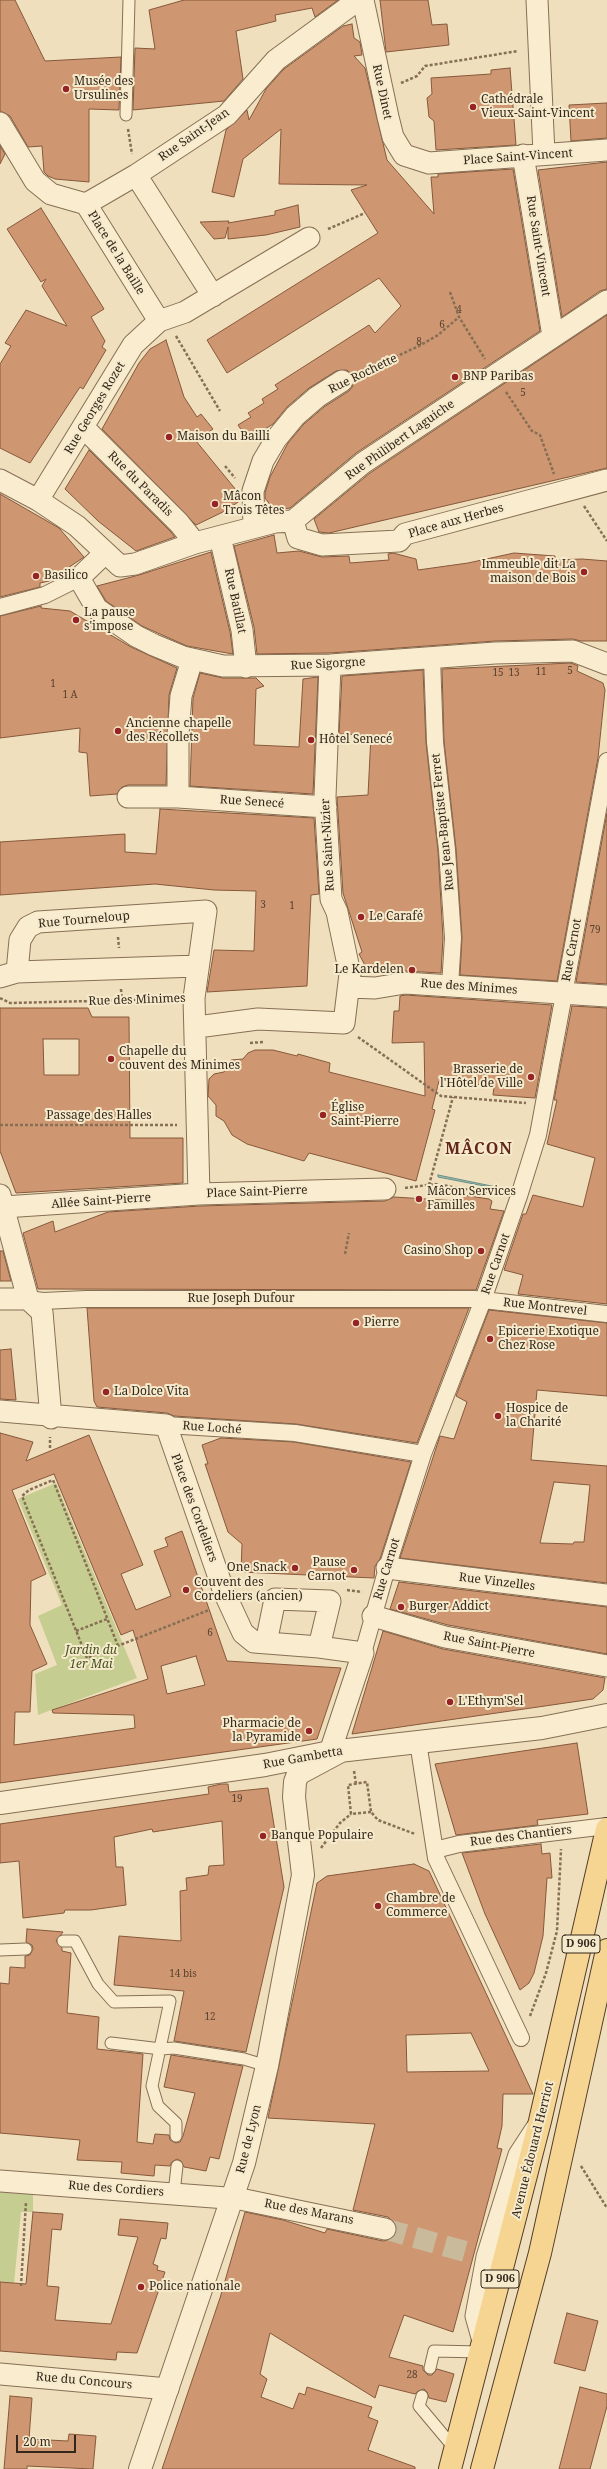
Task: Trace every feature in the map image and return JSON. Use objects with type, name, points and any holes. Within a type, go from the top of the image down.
[{"type":"main road","name":"Avenue Édouard Herriot","points":[[452,2459],[540,2121],[607,1827]]},
{"type":"main road","name":"D 906","points":[[482,2469],[540,2253],[607,1950]]},
{"type":"street","name":"Rue Saint-Jean","points":[[136,175],[227,115],[276,60],[358,0]]},
{"type":"street","name":"Rue Dinet","points":[[363,0],[393,138],[404,155],[429,163]]},
{"type":"street","points":[[537,0],[544,154]]},
{"type":"street","points":[[0,123],[35,181],[51,194],[86,204]]},
{"type":"street","name":"Place Saint-Vincent","points":[[429,163],[607,150]]},
{"type":"street","name":"Rue Saint-Vincent","points":[[523,155],[552,336]]},
{"type":"street","name":"Place de la Baille","points":[[136,175],[86,204],[163,319]]},
{"type":"street","points":[[136,175],[213,296]]},
{"type":"street","points":[[163,319],[185,312],[309,238]]},
{"type":"street","name":"Rue Philibert Laguiche","points":[[293,521],[363,462],[607,301]]},
{"type":"street","name":"Rue Georges Rozet","points":[[38,500],[133,345],[163,319]]},
{"type":"street","name":"Rue Rochette","points":[[254,527],[253,491],[263,461],[276,439],[306,406],[342,381]]},
{"type":"street","name":"Rue du Paradis","points":[[83,427],[178,523],[195,543]]},
{"type":"street","points":[[0,480],[38,500],[77,526],[120,566],[135,564],[195,543],[254,527],[275,522],[293,521]]},
{"type":"street","name":"Place aux Herbes","points":[[293,521],[298,538],[322,545],[399,541],[405,534],[607,480]]},
{"type":"street","name":"Rue Batillat","points":[[220,537],[242,630],[246,667]]},
{"type":"street","points":[[0,607],[45,595],[79,578],[105,553]]},
{"type":"street","name":"Rue Sigorgne","points":[[79,578],[97,609],[136,636],[192,660],[223,666],[246,667],[330,664],[495,653],[573,652],[607,664]]},
{"type":"street","name":"Rue Jean-Baptiste Ferret","points":[[432,658],[435,742],[447,850],[453,938],[450,986]]},
{"type":"street","points":[[178,797],[178,735],[181,696],[192,660]]},
{"type":"street","name":"Rue Saint-Nizier","points":[[330,664],[326,807],[331,899],[337,912],[350,974],[344,1023]]},
{"type":"street","name":"Rue Carnot","points":[[336,1751],[387,1568],[423,1454],[483,1300],[519,1198],[538,1135],[607,761]]},
{"type":"street","name":"Rue Senecé","points":[[128,797],[178,797],[326,807]]},
{"type":"street","name":"Rue Tourneloup","points":[[9,974],[20,940],[28,927],[38,922],[206,912],[198,966]]},
{"type":"street","points":[[9,974],[198,966],[194,998]]},
{"type":"street","name":"Rue des Minimes","points":[[349,987],[375,988],[405,983],[607,996]]},
{"type":"street","name":"Rue des Minimes","points":[[194,998],[197,1027]]},
{"type":"street","points":[[197,1027],[258,1019],[344,1023]]},
{"type":"street","name":"Place Saint-Pierre","points":[[197,1027],[195,1058],[199,1194],[385,1189]]},
{"type":"street","name":"Allée Saint-Pierre","points":[[2,1201],[199,1194]]},
{"type":"street","points":[[2,1201],[28,1299],[42,1312],[51,1417]]},
{"type":"street","name":"Rue Joseph Dufour","points":[[0,1299],[28,1299],[43,1301],[86,1298],[483,1300]]},
{"type":"street","name":"Rue Montrevel","points":[[483,1300],[607,1314]]},
{"type":"street","name":"Rue Loché","points":[[0,1411],[51,1417],[295,1433],[423,1454]]},
{"type":"street","name":"Place des Cordeliers","points":[[166,1425],[226,1598],[243,1633],[254,1642],[319,1647],[363,1653]]},
{"type":"street","name":"Rue Vinzelles","points":[[387,1568],[607,1595]]},
{"type":"street","points":[[266,1643],[275,1599],[330,1601],[319,1647]]},
{"type":"street","name":"Rue Saint-Pierre","points":[[373,1616],[445,1637],[607,1666]]},
{"type":"street","name":"Rue Gambetta","points":[[0,1803],[265,1765],[336,1751],[542,1728],[607,1714]]},
{"type":"street","points":[[418,1742],[434,1843],[440,1867],[522,2038]]},
{"type":"street","name":"Rue de Lyon","points":[[140,2469],[244,2163],[267,2066],[303,1875],[294,1797],[298,1774],[336,1751]]},
{"type":"street","name":"Rue de Lyon","points":[[265,1765],[278,1773],[287,1783],[294,1797]]},
{"type":"street","name":"Rue des Chantiers","points":[[434,1843],[459,1844],[557,1830],[607,1827]]},
{"type":"street","points":[[482,2346],[476,2316],[480,2255],[519,2155],[540,2121]]},
{"type":"street","name":"Rue des Cordiers","points":[[0,2181],[232,2198]]},
{"type":"street","name":"Rue des Marans","points":[[232,2198],[376,2226]]},
{"type":"street","name":"Rue du Concours","points":[[0,2374],[168,2389]]},
{"type":"lane","points":[[126,115],[129,0]]},
{"type":"lane","points":[[63,1941],[75,1942],[98,1984],[114,2002],[170,2001],[152,2086],[158,2106],[176,2123],[176,2136]]},
{"type":"lane","points":[[0,1950],[26,1949]]},
{"type":"lane","points":[[111,2043],[161,2049],[174,2048],[244,2059],[267,2066]]},
{"type":"lane","points":[[174,2193],[177,2166]]},
{"type":"lane","points":[[430,2368],[434,2351],[482,2346]]},
{"type":"lane","points":[[422,2396],[419,2406],[452,2459]]},
{"type":"path","points":[[395,85],[417,76],[425,66],[509,51],[540,50]]},
{"type":"path","points":[[126,115],[136,175]]},
{"type":"path","points":[[309,238],[365,213]]},
{"type":"path","points":[[450,292],[459,317],[532,431],[540,435],[560,492],[584,507],[607,541]]},
{"type":"path","name":"Rue Rochette","points":[[342,381],[419,346],[438,335],[459,317]]},
{"type":"path","points":[[163,319],[220,412]]},
{"type":"path","points":[[225,466],[238,480]]},
{"type":"path","name":"Rue des Minimes","points":[[0,998],[10,1003],[194,998]]},
{"type":"path","points":[[344,1023],[348,1031],[441,1096],[543,1105]]},
{"type":"path","points":[[429,1185],[453,1097]]},
{"type":"path","name":"Passage des Halles","points":[[0,1125],[198,1125]]},
{"type":"path","points":[[411,1188],[435,1184],[519,1198]]},
{"type":"path","points":[[344,1254],[349,1233]]},
{"type":"path","points":[[118,1646],[53,1480],[22,1496],[86,1658],[118,1646],[226,1598]]},
{"type":"path","points":[[76,1631],[107,1619]]},
{"type":"path","points":[[351,1814],[348,1785],[367,1782],[371,1812],[378,1820],[434,1843]]},
{"type":"path","points":[[301,1856],[315,1857],[340,1823],[351,1814],[371,1812]]},
{"type":"path","points":[[522,2038],[546,1973],[557,1930],[562,1853],[557,1830]]},
{"type":"path","points":[[21,2286],[27,2183]]},
{"type":"green space","name":"Jardin du 1er Mai","points":[[56,1483],[137,1678],[38,1715],[35,1674],[57,1665],[38,1616],[62,1605],[18,1499]]},
{"type":"green space","points":[[0,2189],[33,2191],[33,2212],[21,2212],[14,2283],[0,2282]]},
{"type":"water","points":[[438,1175],[506,1189],[438,1177]]},
{"type":"building","points":[[0,0],[15,0],[45,61],[121,57],[119,110],[89,109],[89,182],[55,179],[48,176],[44,172],[42,146],[28,147],[10,116],[0,111]]},
{"type":"building","points":[[184,0],[338,0],[315,17],[312,8],[275,15],[276,21],[236,31],[243,79],[224,101],[133,110],[135,48],[155,49],[149,10]]},
{"type":"building","points":[[380,0],[428,0],[432,25],[447,24],[449,45],[386,52]]},
{"type":"building","points":[[352,24],[354,38],[360,42],[362,55],[354,56],[365,68],[387,160],[434,214],[431,177],[438,177],[438,174],[513,169],[540,331],[356,453],[290,508],[274,510],[265,498],[265,493],[270,477],[288,443],[304,424],[324,407],[349,391],[353,386],[352,375],[347,370],[336,371],[309,388],[287,407],[273,424],[248,440],[238,425],[251,417],[248,413],[264,403],[262,399],[278,389],[275,385],[369,325],[375,333],[401,306],[379,278],[227,373],[207,340],[378,233],[351,190],[367,185],[279,184],[281,129],[243,159],[234,197],[212,192],[226,130],[247,110],[249,120],[266,89],[284,69],[343,26]]},
{"type":"building","name":"Cathédrale Vieux-Saint-Vincent","points":[[510,68],[516,145],[436,150],[434,121],[429,117],[427,98],[432,94],[431,78],[491,74],[491,70]]},
{"type":"building","points":[[607,103],[607,138],[571,141],[569,105]]},
{"type":"building","points":[[0,146],[5,154],[0,164]]},
{"type":"building","points":[[607,162],[607,289],[600,291],[562,317],[538,170]]},
{"type":"building","points":[[298,205],[300,227],[266,235],[228,239],[228,227],[225,238],[214,239],[200,222],[229,221],[228,223],[275,215],[275,211]]},
{"type":"building","points":[[41,208],[104,309],[91,317],[105,341],[102,347],[106,350],[83,389],[80,387],[30,463],[0,448],[0,364],[11,346],[5,343],[26,310],[67,326],[42,286],[46,279],[41,282],[7,229]]},
{"type":"building","points":[[607,315],[607,468],[329,533],[319,532],[314,519],[370,473]]},
{"type":"building","points":[[166,340],[184,397],[197,417],[201,414],[213,429],[196,441],[241,496],[241,500],[225,511],[196,525],[102,429],[139,363],[150,349]]},
{"type":"building","points":[[89,450],[175,537],[136,551],[98,521],[65,489]]},
{"type":"building","points":[[0,494],[59,528],[84,557],[49,581],[40,583],[40,587],[0,597]]},
{"type":"building","points":[[274,535],[277,553],[299,551],[322,557],[349,556],[350,563],[389,560],[388,554],[393,553],[416,559],[418,570],[468,563],[514,553],[555,556],[555,560],[582,559],[607,561],[607,641],[581,641],[573,639],[495,641],[330,653],[257,654],[254,627],[234,546]]},
{"type":"building","points":[[211,552],[230,632],[233,654],[187,646],[142,626],[106,601],[97,586],[139,575]]},
{"type":"building","points":[[41,606],[41,608],[70,611],[131,647],[177,668],[169,695],[166,785],[128,785],[122,787],[117,794],[90,796],[87,753],[79,752],[80,728],[0,738],[0,616]]},
{"type":"building","points":[[571,663],[578,666],[577,671],[603,683],[605,690],[598,758],[557,981],[460,975],[462,937],[456,849],[444,741],[442,669]]},
{"type":"building","points":[[423,670],[426,743],[438,851],[443,938],[441,973],[367,969],[359,954],[362,952],[343,893],[337,797],[368,795],[371,735],[339,734],[342,676]]},
{"type":"building","points":[[200,673],[223,678],[256,678],[264,686],[256,689],[254,745],[299,747],[303,679],[318,677],[313,794],[190,786],[193,698]]},
{"type":"building","points":[[160,809],[314,818],[319,894],[311,895],[307,986],[207,992],[214,950],[254,951],[256,891],[214,890],[155,884],[0,895],[0,842],[125,834],[125,852],[156,854]]},
{"type":"building","points":[[607,813],[607,984],[576,982]]},
{"type":"building","name":"Église Saint-Pierre","points":[[406,995],[552,1005],[535,1098],[493,1095],[494,1086],[439,1081],[432,1109],[435,1110],[416,1181],[309,1153],[304,1161],[247,1144],[232,1135],[224,1121],[216,1116],[216,1105],[208,1096],[209,1079],[214,1074],[224,1072],[231,1060],[243,1059],[248,1053],[255,1050],[273,1050],[297,1056],[298,1054],[330,1063],[329,1072],[425,1096],[424,1042],[392,1043],[394,1011],[399,1011],[400,996]]},
{"type":"building","points":[[572,1006],[607,1008],[607,1304],[518,1294],[523,1275],[504,1270],[523,1214],[526,1214],[533,1195],[583,1207],[595,1158],[547,1144],[557,1100],[554,1100]]},
{"type":"building","points":[[0,1008],[88,1008],[92,1017],[129,1017],[130,1138],[183,1138],[183,1183],[16,1193],[0,1151]],"holes":[[[43,1039],[79,1039],[79,1075],[44,1075]]]},
{"type":"building","points":[[463,1195],[489,1199],[492,1201],[490,1209],[504,1211],[476,1290],[38,1289],[23,1233],[53,1221],[55,1232],[108,1212],[200,1206],[385,1201],[394,1197],[458,1201]]},
{"type":"building","points":[[0,1251],[3,1251],[11,1281],[0,1281]]},
{"type":"building","points":[[87,1308],[469,1308],[417,1443],[296,1424],[174,1416],[167,1413],[97,1407],[94,1401]]},
{"type":"building","points":[[489,1310],[607,1323],[607,1396],[537,1390],[531,1460],[607,1466],[607,1583],[400,1558],[440,1436],[454,1439],[467,1402],[456,1396]],"holes":[[[554,1482],[590,1485],[584,1542],[574,1542],[573,1544],[540,1543]]]},
{"type":"building","points":[[11,1349],[16,1400],[0,1399],[0,1350]]},
{"type":"building","points":[[0,1433],[33,1442],[26,1461],[89,1435],[143,1565],[121,1574],[136,1610],[171,1596],[154,1551],[168,1546],[165,1538],[182,1531],[227,1661],[341,1668],[317,1739],[0,1783]],"holes":[[[54,1474],[121,1635],[133,1630],[148,1679],[52,1710],[53,1713],[134,1715],[135,1728],[14,1745],[15,1712],[30,1712],[32,1671],[47,1664],[30,1625],[31,1581],[46,1574],[12,1490]],[[196,1656],[205,1685],[167,1694],[161,1666]]]},
{"type":"building","points":[[221,1438],[294,1442],[411,1462],[380,1559],[375,1566],[374,1578],[241,1572],[242,1544],[228,1532],[205,1464],[208,1464],[202,1445]]},
{"type":"building","points":[[399,1582],[607,1607],[607,1654],[448,1625],[390,1609]]},
{"type":"building","points":[[383,1631],[443,1649],[605,1678],[603,1690],[593,1699],[352,1734]]},
{"type":"building","points":[[577,1743],[588,1814],[537,1820],[538,1825],[456,1835],[435,1764]]},
{"type":"building","points":[[228,1784],[229,1792],[268,1788],[284,1887],[246,2052],[174,2041],[184,1991],[114,1985],[119,1936],[181,1941],[180,1891],[187,1890],[186,1878],[208,1875],[209,1866],[224,1865],[222,1821],[153,1832],[152,1829],[114,1837],[116,1867],[123,1867],[126,1905],[91,1910],[65,1910],[64,1913],[23,1918],[19,1861],[0,1863],[0,1824],[209,1794],[208,1787]]},
{"type":"building","points":[[541,1844],[542,1854],[550,1853],[552,1878],[547,1878],[543,1936],[534,1973],[529,1983],[520,1990],[485,1914],[462,1853]]},
{"type":"building","points":[[414,1864],[429,1871],[533,2094],[503,2094],[502,2126],[497,2148],[502,2149],[453,2332],[404,2315],[389,2357],[423,2366],[423,2370],[428,2375],[432,2375],[437,2369],[454,2374],[446,2402],[429,2398],[424,2389],[415,2394],[379,2385],[375,2398],[270,2333],[260,2374],[267,2379],[261,2397],[293,2409],[299,2393],[305,2395],[307,2387],[372,2407],[368,2417],[378,2421],[368,2450],[415,2467],[415,2469],[162,2469],[220,2298],[245,2212],[283,2220],[325,2233],[327,2229],[383,2241],[389,2240],[397,2232],[396,2225],[388,2217],[353,2210],[375,2124],[268,2118],[317,1883],[327,1876]],"holes":[[[471,2033],[489,2071],[407,2072],[406,2035]]]},
{"type":"building","points":[[27,1929],[63,1932],[56,1941],[62,1948],[62,1951],[71,1953],[67,2013],[99,2017],[97,2049],[143,2054],[137,2142],[153,2144],[155,2134],[169,2135],[170,2140],[176,2143],[180,2142],[183,2136],[195,2093],[164,2087],[171,2055],[243,2066],[219,2159],[210,2157],[206,2171],[184,2167],[181,2161],[177,2159],[172,2162],[170,2166],[155,2165],[154,2176],[121,2173],[122,2162],[77,2160],[80,2140],[0,2133],[0,1983],[9,1984],[10,1967],[25,1968],[25,1956],[30,1955],[33,1949],[32,1945],[26,1942]]},
{"type":"building","name":"Police nationale","points":[[33,2212],[63,2214],[61,2230],[52,2229],[47,2286],[59,2287],[55,2320],[111,2324],[138,2237],[118,2235],[120,2219],[168,2223],[166,2239],[161,2238],[153,2264],[158,2266],[157,2270],[165,2272],[137,2353],[117,2352],[116,2360],[0,2351],[0,2282],[26,2284]]},
{"type":"building","points":[[567,2313],[598,2321],[585,2371],[554,2363]]},
{"type":"building","points":[[580,2387],[607,2394],[607,2406],[590,2469],[559,2469]]},
{"type":"building","points":[[10,2396],[32,2398],[29,2439],[68,2441],[69,2434],[96,2436],[93,2469],[27,2466],[27,2469],[4,2469]]},
{"type":"tunnel","points":[[385,2229],[474,2254]]},
{"type":"place","name":"Musée des Ursulines","points":[[66,89]]},
{"type":"place","name":"Cathédrale Vieux-Saint-Vincent","points":[[473,107]]},
{"type":"place","name":"BNP Paribas","points":[[455,377]]},
{"type":"place","name":"Maison du Bailli","points":[[169,437]]},
{"type":"place","name":"Mâcon Trois Têtes","points":[[215,504]]},
{"type":"place","name":"Immeuble dit La maison de Bois","points":[[584,572]]},
{"type":"place","name":"Basilico","points":[[36,576]]},
{"type":"place","name":"La pause s'impose","points":[[76,620]]},
{"type":"place","name":"Ancienne chapelle des Récollets","points":[[118,731]]},
{"type":"place","name":"Hôtel Senecé","points":[[311,740]]},
{"type":"place","name":"Le Carafé","points":[[361,917]]},
{"type":"place","name":"Le Kardelen","points":[[412,970]]},
{"type":"place","name":"Chapelle du couvent des Minimes","points":[[111,1059]]},
{"type":"place","name":"Brasserie de l'Hôtel de Ville","points":[[531,1077]]},
{"type":"place","name":"Église Saint-Pierre","points":[[323,1115]]},
{"type":"place","name":"Mâcon Services Familles","points":[[419,1199]]},
{"type":"place","name":"Casino Shop","points":[[481,1251]]},
{"type":"place","name":"Pierre","points":[[356,1323]]},
{"type":"place","name":"Epicerie Exotique Chez Rose","points":[[490,1339]]},
{"type":"place","name":"La Dolce Vita","points":[[106,1392]]},
{"type":"place","name":"Hospice de la Charité","points":[[498,1416]]},
{"type":"place","name":"One Snack","points":[[295,1568]]},
{"type":"place","name":"Pause Carnot","points":[[354,1570]]},
{"type":"place","name":"Couvent des Cordeliers (ancien)","points":[[186,1590]]},
{"type":"place","name":"Burger Addict","points":[[401,1607]]},
{"type":"place","name":"L'Ethym'Sel","points":[[450,1702]]},
{"type":"place","name":"Pharmacie de la Pyramide","points":[[309,1731]]},
{"type":"place","name":"Banque Populaire","points":[[263,1836]]},
{"type":"place","name":"Chambre de Commerce","points":[[378,1906]]},
{"type":"place","name":"Police nationale","points":[[141,2287]]},
{"type":"district","name":"MÂCON","points":[[479,1149]]}]
